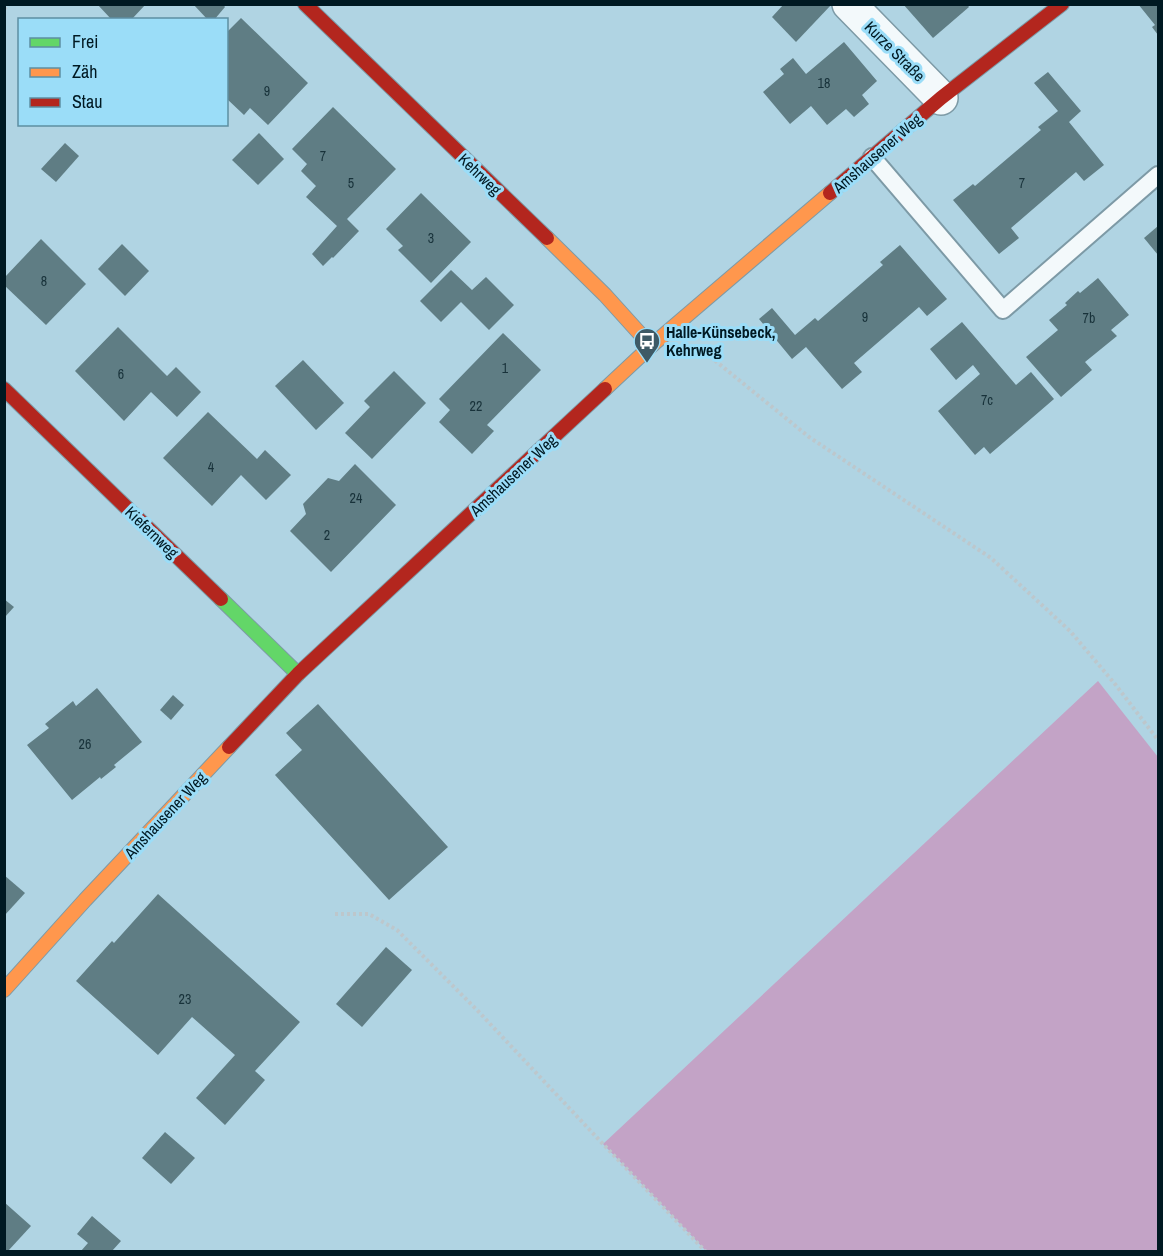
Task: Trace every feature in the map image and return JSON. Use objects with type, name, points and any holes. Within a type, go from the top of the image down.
[{"type":"street","name":"Kehrweg","points":[[305,4],[605,295],[651,346]]},
{"type":"street","name":"Kurze Straße","points":[[849,4],[942,98]]},
{"type":"street","name":"Amshausener Weg","points":[[4,990],[85,900],[298,674],[651,346],[942,98],[1062,4]]},
{"type":"street","name":"Kiefernweg","points":[[4,389],[298,674]]},
{"type":"lane","points":[[872,157],[1003,310],[1158,175]]},
{"type":"path","points":[[4,9],[9,4]]},
{"type":"path","points":[[680,323],[707,354],[809,437],[991,558],[1070,631],[1158,740]]},
{"type":"path","points":[[335,914],[369,914],[397,930],[477,1010],[706,1251]]},
{"type":"shaded area","points":[[1098,681],[1158,757],[1158,1251],[706,1251],[603,1144]]},
{"type":"building","points":[[97,4],[146,4],[133,18],[110,18]]},
{"type":"building","points":[[193,4],[223,4],[225,7],[216,18],[206,18]]},
{"type":"building","points":[[784,4],[832,4],[796,42],[772,17]]},
{"type":"building","points":[[903,4],[967,4],[969,7],[933,38]]},
{"type":"building","points":[[1138,4],[1158,4],[1158,35],[1152,27],[1155,25]]},
{"type":"building","points":[[241,18],[308,83],[268,125],[250,108],[244,115],[228,100],[228,31]]},
{"type":"building","points":[[844,42],[877,81],[862,95],[869,104],[854,117],[846,109],[827,125],[811,106],[790,124],[763,92],[784,74],[780,69],[793,58],[806,74]]},
{"type":"building","points":[[1048,72],[1081,111],[1069,122],[1104,165],[1084,181],[1076,172],[1011,228],[1019,238],[999,254],[953,200],[973,184],[975,186],[1041,130],[1038,127],[1058,111],[1034,83]]},
{"type":"building","points":[[333,107],[396,169],[347,219],[359,231],[323,266],[312,254],[337,226],[306,197],[316,186],[301,171],[307,164],[292,149]]},
{"type":"building","points":[[259,133],[284,159],[258,185],[232,160]]},
{"type":"building","points":[[65,143],[79,156],[56,182],[41,169]]},
{"type":"building","points":[[421,193],[471,242],[431,283],[398,250],[403,246],[386,229]]},
{"type":"building","points":[[1158,226],[1158,255],[1144,238]]},
{"type":"building","points":[[41,239],[86,284],[46,325],[4,285],[4,278]]},
{"type":"building","points":[[122,244],[149,271],[125,296],[98,269]]},
{"type":"building","points":[[900,245],[947,299],[927,316],[919,307],[854,363],[862,372],[842,389],[806,347],[792,359],[759,319],[772,308],[795,335],[815,318],[818,321],[883,265],[880,262]]},
{"type":"building","points":[[451,270],[472,290],[486,277],[514,305],[489,330],[461,302],[441,322],[420,301]]},
{"type":"building","points":[[1098,278],[1129,315],[1111,330],[1117,336],[1085,362],[1092,370],[1061,397],[1026,357],[1058,330],[1049,320],[1067,305],[1065,303],[1078,291],[1080,293]]},
{"type":"building","points":[[962,322],[1016,385],[1031,372],[1054,399],[990,454],[984,447],[975,455],[938,411],[980,374],[973,365],[956,380],[930,349]]},
{"type":"building","points":[[118,327],[167,376],[176,367],[201,392],[177,417],[151,392],[124,421],[75,371]]},
{"type":"building","points":[[503,333],[541,370],[487,425],[494,431],[472,454],[439,422],[450,410],[439,399]]},
{"type":"building","points":[[303,360],[344,403],[316,430],[275,386]]},
{"type":"building","points":[[394,371],[426,403],[372,459],[345,433],[370,407],[364,401]]},
{"type":"building","points":[[208,412],[257,459],[265,450],[291,475],[266,500],[241,475],[212,506],[163,458]]},
{"type":"building","points":[[355,464],[396,505],[331,572],[290,531],[306,514],[303,504],[328,478],[339,481]]},
{"type":"building","points":[[4,599],[14,607],[4,618]]},
{"type":"building","points":[[97,688],[142,742],[114,765],[116,767],[72,800],[27,745],[49,728],[45,724],[73,701],[76,706]]},
{"type":"building","points":[[173,695],[184,705],[171,720],[160,710]]},
{"type":"building","points":[[318,704],[448,847],[389,900],[275,775],[302,750],[286,733]]},
{"type":"building","points":[[4,875],[25,893],[4,916]]},
{"type":"building","points":[[158,894],[300,1022],[255,1071],[265,1080],[225,1125],[196,1098],[235,1055],[192,1017],[158,1055],[76,981]]},
{"type":"building","points":[[386,947],[412,970],[362,1027],[336,1004]]},
{"type":"building","points":[[165,1132],[195,1158],[171,1184],[142,1158]]},
{"type":"building","points":[[4,1202],[31,1226],[8,1251],[4,1251]]},
{"type":"building","points":[[92,1216],[121,1241],[112,1251],[81,1251],[88,1243],[77,1234]]},
{"type":"traffic: fast","points":[[221,599],[298,674]]},
{"type":"traffic: slow","points":[[605,389],[651,346],[830,193]]},
{"type":"traffic: slow","points":[[547,238],[605,295],[651,346]]},
{"type":"traffic: slow","points":[[4,990],[229,747]]},
{"type":"traffic: jam","points":[[305,4],[547,238]]},
{"type":"traffic: jam","points":[[830,193],[941,98],[1062,4]]},
{"type":"traffic: jam","points":[[4,389],[221,599]]},
{"type":"traffic: jam","points":[[229,747],[298,674],[605,389]]},
{"type":"place","name":"Halle-Künsebeck, Kehrweg","points":[[647,364]]}]
